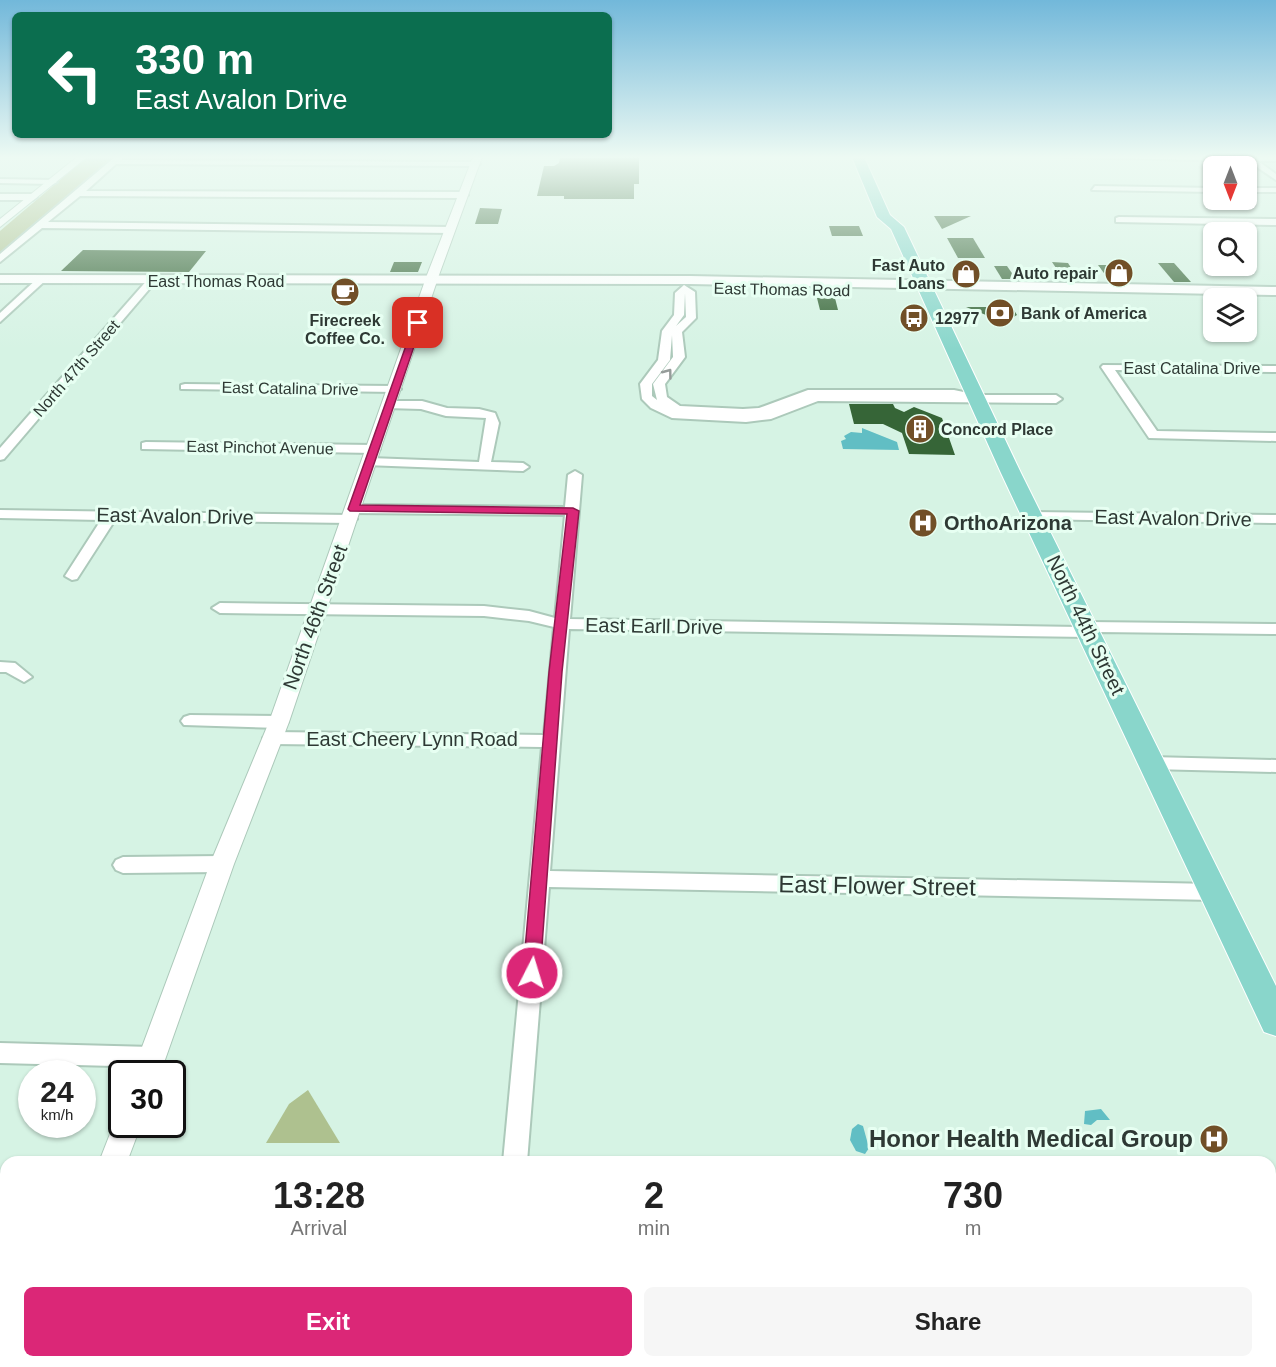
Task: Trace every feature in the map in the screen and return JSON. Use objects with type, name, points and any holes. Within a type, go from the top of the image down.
[{"type":"main road","name":"North 44th Street","points":[[889,221],[897,227],[1276,1022]]},
{"type":"main road","name":"North 44th Street","points":[[897,227],[898,221]]},
{"type":"main road","name":"East Thomas Road","points":[[0,279],[432,282],[453,285],[593,287],[687,284],[794,289],[925,287]]},
{"type":"main road","name":"East Thomas Road","points":[[432,282],[442,279],[1101,292],[1133,289],[1276,291]]},
{"type":"street","points":[[0,259],[47,221]]},
{"type":"street","name":"North 46th Street","points":[[151,1060],[222,864],[276,730],[454,221]]},
{"type":"street","points":[[1181,221],[1276,222]]},
{"type":"street","points":[[42,225],[450,230]]},
{"type":"street","points":[[0,319],[42,279]]},
{"type":"street","name":"North 47th Street","points":[[0,456],[152,280]]},
{"type":"street","points":[[687,284],[680,293],[679,315],[667,331],[664,360],[646,384],[646,397],[672,414],[708,418],[767,416],[817,398],[1056,399]]},
{"type":"street","name":"East Catalina Drive","points":[[1276,369],[1107,367],[1153,435],[1276,437]]},
{"type":"street","name":"East Catalina Drive","points":[[185,387],[392,397],[446,412],[479,413],[491,416],[494,423],[484,466]]},
{"type":"street","name":"East Pinchot Avenue","points":[[146,446],[372,456],[484,466],[523,467]]},
{"type":"street","points":[[516,1156],[575,475]]},
{"type":"street","name":"East Avalon Drive","points":[[0,514],[352,514],[573,511]]},
{"type":"street","points":[[72,576],[111,515]]},
{"type":"street","name":"East Avalon Drive","points":[[1033,516],[1276,519]]},
{"type":"street","name":"East Earll Drive","points":[[220,608],[484,611],[529,616],[561,624],[1276,629]]},
{"type":"street","points":[[0,667],[9,667],[24,677]]},
{"type":"street","name":"East Cheery Lynn Road","points":[[190,721],[276,730],[551,741]]},
{"type":"street","points":[[1151,763],[1276,766]]},
{"type":"street","points":[[123,865],[222,864]]},
{"type":"street","name":"East Flower Street","points":[[540,879],[1214,892]]},
{"type":"street","points":[[0,1053],[108,1062]]},
{"type":"street","points":[[115,1156],[122,1138]]},
{"type":"green space","points":[[12,221],[41,221],[0,255],[0,231]]},
{"type":"green space","points":[[308,1090],[340,1143],[266,1143],[289,1104]]},
{"type":"water","points":[[862,428],[897,442],[899,450],[843,449],[841,441],[846,439],[844,436],[851,432],[862,433]]},
{"type":"water","points":[[1101,1109],[1110,1120],[1097,1120],[1091,1125],[1084,1124],[1085,1111]]},
{"type":"water","points":[[858,1124],[863,1126],[869,1148],[865,1154],[856,1151],[850,1140],[852,1129]]},
{"type":"building","points":[[476,221],[499,221],[498,224],[475,224]]},
{"type":"building","points":[[937,221],[960,221],[942,229]]},
{"type":"building","points":[[829,226],[859,226],[863,236],[832,236]]},
{"type":"building","points":[[947,238],[973,238],[985,258],[958,258]]},
{"type":"building","points":[[83,250],[206,251],[189,272],[61,271]]},
{"type":"building","points":[[394,262],[422,262],[418,272],[390,272]]},
{"type":"building","points":[[1052,262],[1068,263],[1075,274],[1060,274]]},
{"type":"building","points":[[1158,263],[1174,263],[1191,282],[1174,282]]},
{"type":"building","name":"Auto repair","points":[[1098,265],[1113,265],[1124,280],[1109,280]]},
{"type":"building","points":[[994,266],[1007,266],[1016,279],[1002,279]]},
{"type":"building","points":[[817,298],[835,298],[838,310],[820,310]]},
{"type":"building","name":"Bank of America","points":[[966,307],[1012,307],[1017,315],[1010,319],[996,319]]},
{"type":"building","name":"Concord Place","points":[[849,404],[893,404],[895,408],[904,412],[914,407],[942,418],[955,455],[909,454],[902,433],[883,424],[854,424]]},
{"type":"place","name":"Auto repair","points":[[1119,273]]},
{"type":"place","name":"Fast Auto Loans","points":[[966,274]]},
{"type":"place","name":"Firecreek Coffee Co.","points":[[345,292]]},
{"type":"place","name":"Bank of America","points":[[1000,313]]},
{"type":"place","name":"12977","points":[[914,318]]},
{"type":"place","name":"Concord Place","points":[[920,429]]},
{"type":"place","name":"OrthoArizona","points":[[923,523]]},
{"type":"place","name":"Honor Health Medical Group","points":[[1214,1139]]},
{"type":"route","points":[[418,323],[354,509],[573,511],[556,672],[532,973]]}]
